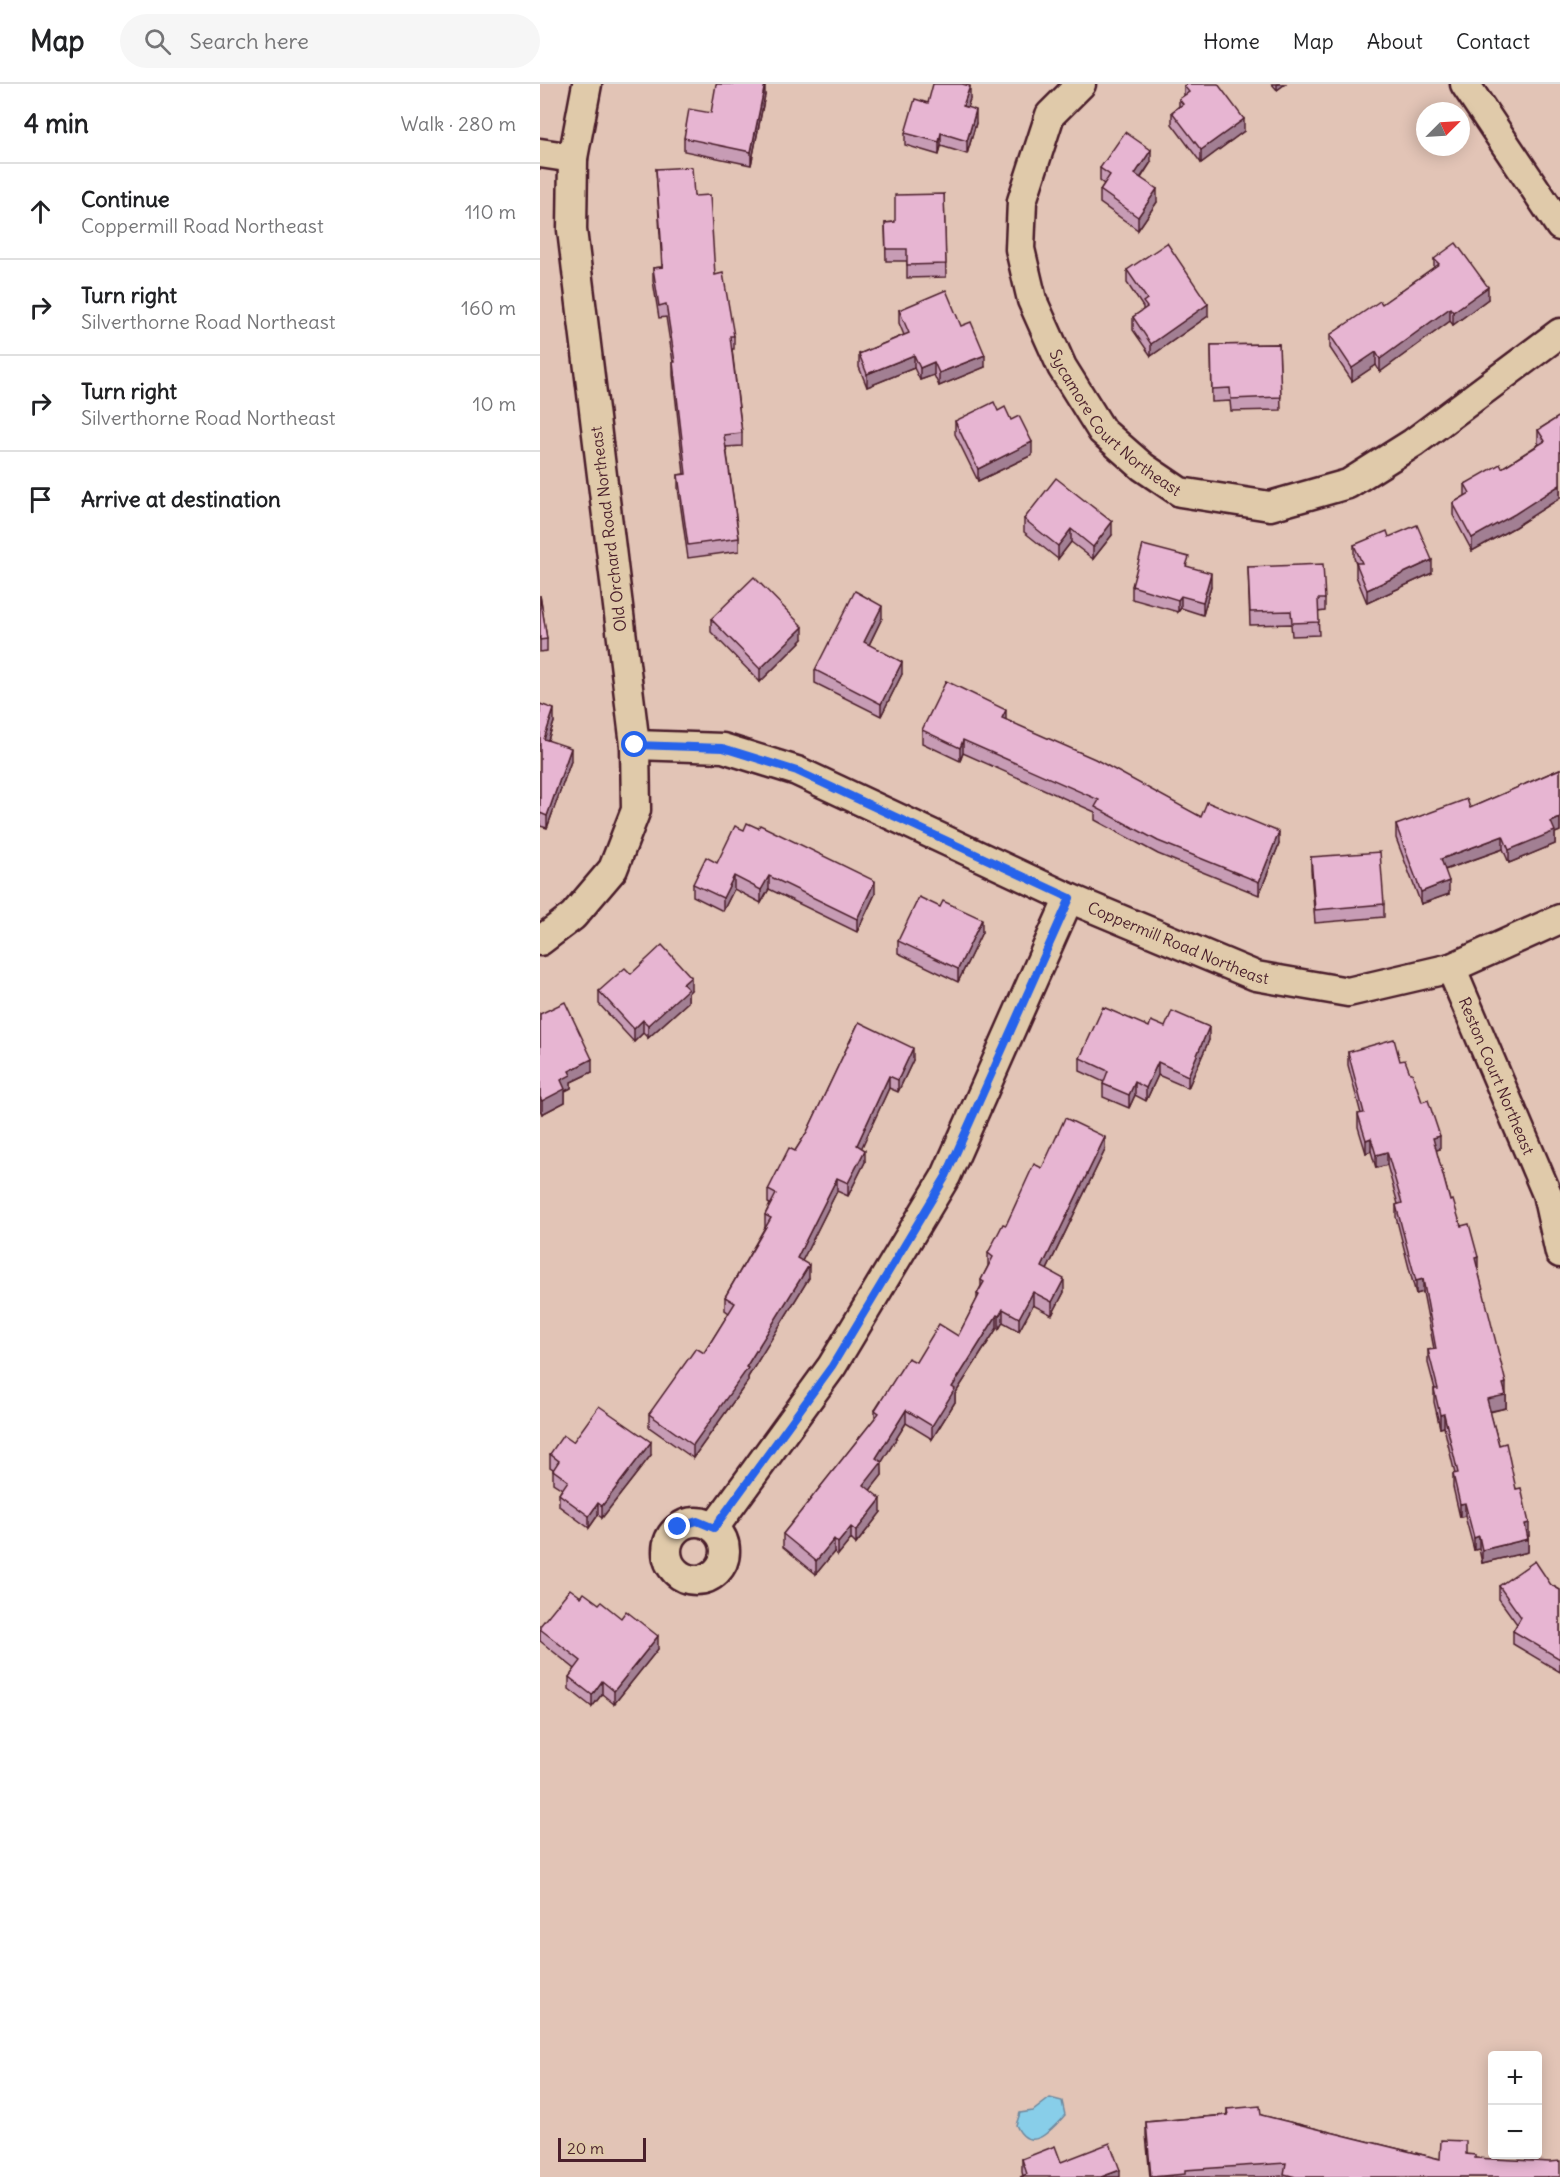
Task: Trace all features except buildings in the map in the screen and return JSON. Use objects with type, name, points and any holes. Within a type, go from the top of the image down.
[{"type":"street","name":"Old Orchard Road Northeast","points":[[540,940],[573,916],[613,869],[636,810],[635,745],[572,230],[573,158],[587,84]]},
{"type":"street","name":"Sycamore Court Northeast","points":[[1082,84],[1050,115],[1022,201],[1020,249],[1032,300],[1062,367],[1102,431],[1143,467],[1180,492],[1270,507],[1348,484],[1413,443],[1560,333]]},
{"type":"street","points":[[1466,84],[1560,226]]},
{"type":"street","points":[[540,153],[573,158]]},
{"type":"street","name":"Coppermill Road Northeast","points":[[635,745],[723,748],[797,771],[1070,898],[1256,976],[1348,992],[1451,968],[1560,919]]},
{"type":"street","points":[[714,1528],[832,1366],[946,1176],[1070,898]]},
{"type":"street","name":"Reston Court Northeast","points":[[1451,968],[1547,1194],[1560,1253]]},
{"type":"water","points":[[1050,2098],[1062,2101],[1065,2115],[1041,2137],[1028,2138],[1016,2125],[1020,2113],[1033,2111]]},
{"type":"route","points":[[635,745],[723,748],[797,771],[1070,898],[946,1176],[832,1366],[714,1528],[697,1521],[687,1522],[678,1527]]}]
